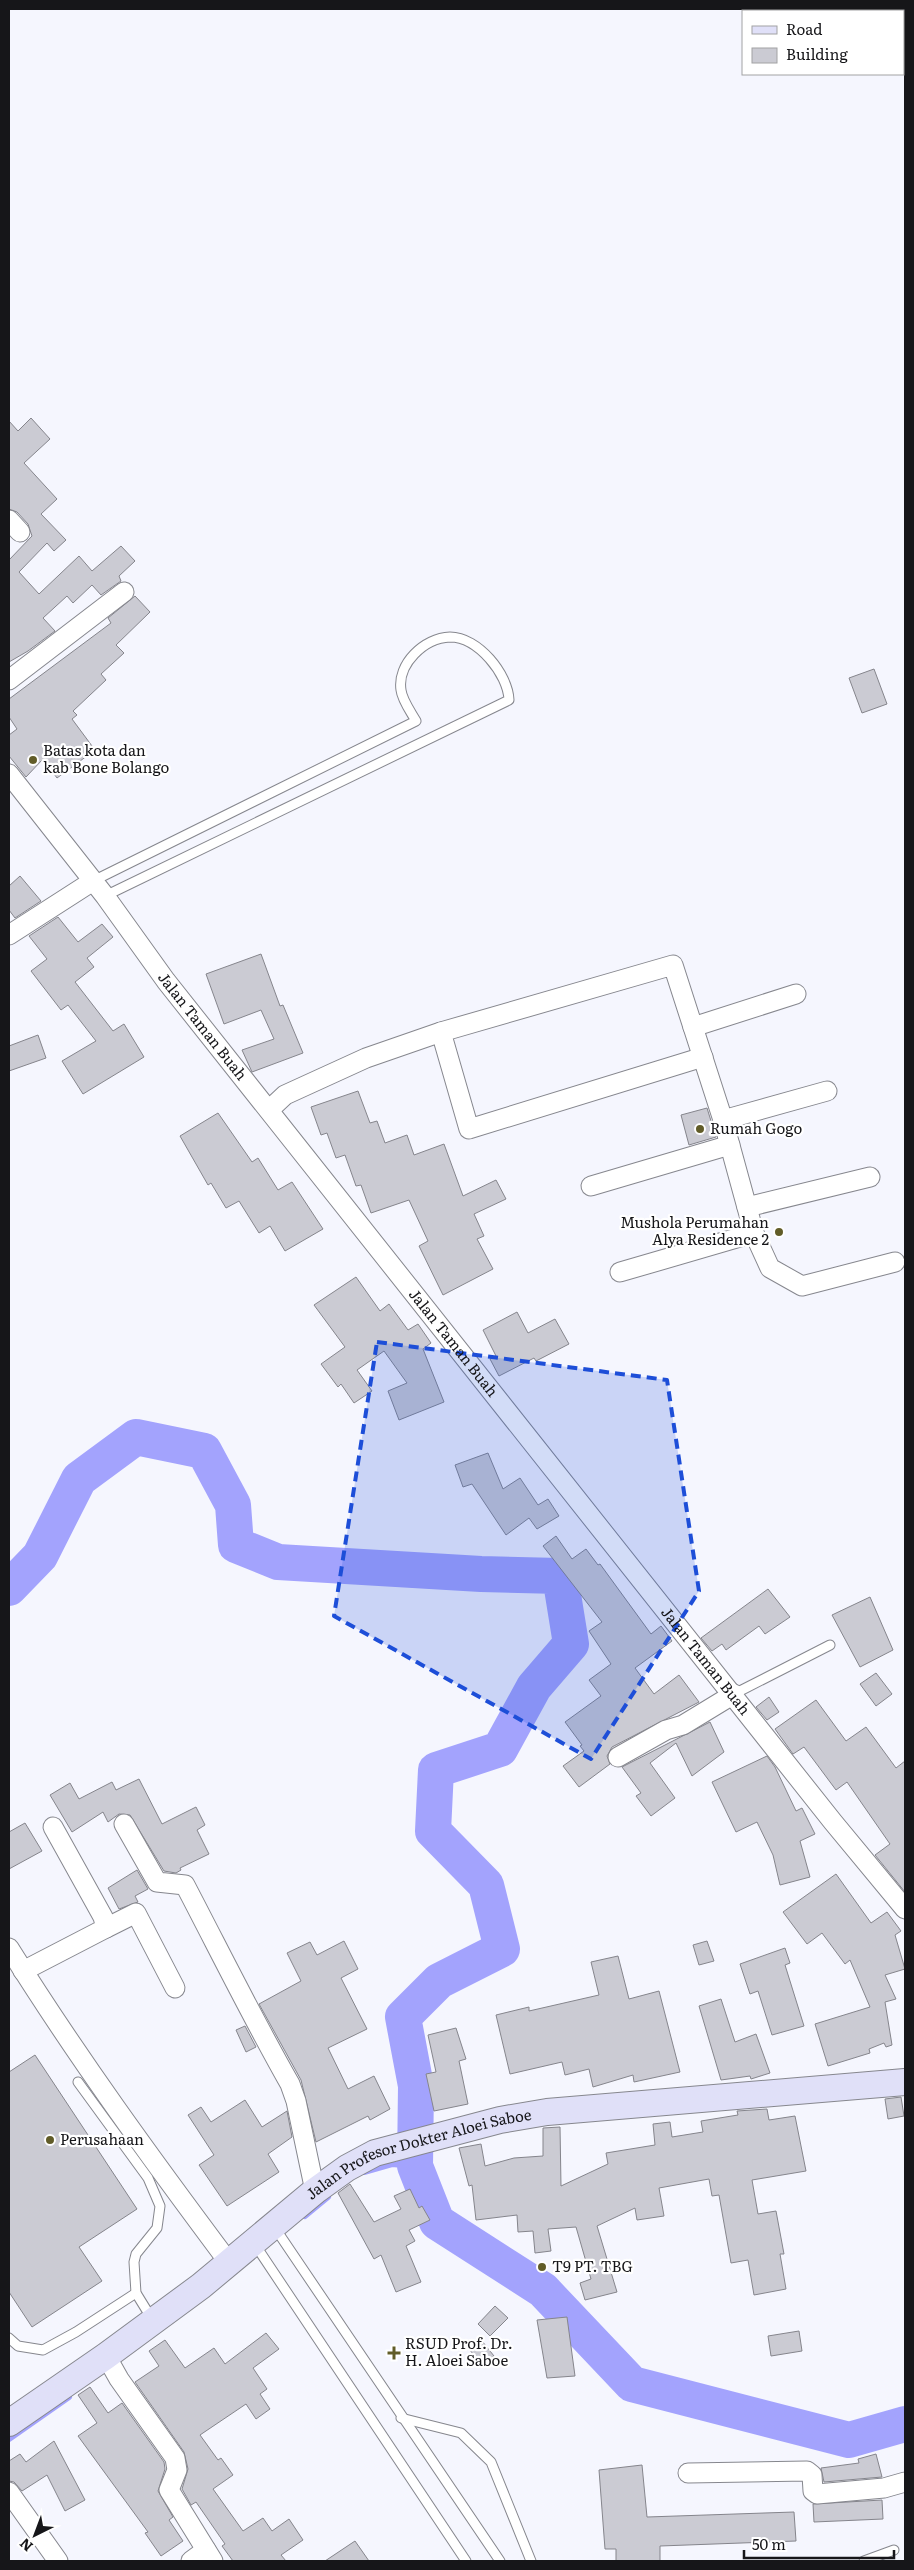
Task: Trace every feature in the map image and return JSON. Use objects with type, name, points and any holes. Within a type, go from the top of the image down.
[{"type":"street","points":[[9,680],[124,592]]},
{"type":"street","name":"Jalan Taman Buah","points":[[9,774],[105,896],[166,981],[734,1694],[833,1822],[905,1909]]},
{"type":"street","points":[[9,936],[93,881]]},
{"type":"street","points":[[269,1110],[285,1095],[348,1066],[441,1032],[674,965],[723,1120],[754,1233],[770,1268],[802,1286],[895,1262]]},
{"type":"street","points":[[693,1027],[796,994]]},
{"type":"street","points":[[441,1032],[469,1129],[703,1057]]},
{"type":"street","points":[[723,1120],[827,1091]]},
{"type":"street","points":[[591,1186],[730,1145]]},
{"type":"street","points":[[747,1207],[870,1177]]},
{"type":"street","points":[[620,1272],[754,1233]]},
{"type":"street","points":[[618,1758],[666,1730],[683,1725],[734,1694]]},
{"type":"street","points":[[124,1824],[158,1882],[185,1885],[206,1922],[230,1973],[290,2084],[296,2101],[316,2191]]},
{"type":"street","points":[[53,1827],[103,1917],[106,1928]]},
{"type":"street","points":[[23,1971],[136,1913],[175,1988]]},
{"type":"street","points":[[9,1948],[56,2024],[125,2123],[230,2264]]},
{"type":"street","name":"Jalan Profesor Dokter Aloei Saboe","points":[[9,2423],[106,2356],[230,2264],[316,2191],[347,2168],[375,2153],[500,2120],[547,2112],[905,2082]]},
{"type":"street","points":[[106,2356],[119,2380],[174,2458],[177,2470],[169,2490],[203,2558]]},
{"type":"street","points":[[688,2473],[807,2471],[812,2475],[813,2491],[817,2494],[884,2488],[905,2482]]},
{"type":"street","points":[[9,2492],[58,2561]]},
{"type":"lane","points":[[93,881],[416,721],[401,692],[401,676],[405,662],[437,640],[451,637],[479,648],[503,680],[509,700],[105,896]]},
{"type":"lane","points":[[734,1694],[830,1645]]},
{"type":"lane","points":[[78,2082],[148,2178],[160,2206],[157,2228],[136,2254],[134,2262],[136,2293],[154,2321]]},
{"type":"lane","points":[[274,2226],[500,2561]]},
{"type":"lane","points":[[254,2243],[466,2561]]},
{"type":"lane","points":[[9,2338],[18,2346],[43,2350],[99,2319],[136,2293]]},
{"type":"lane","points":[[402,2418],[461,2433],[491,2462],[531,2561]]},
{"type":"lane","points":[[864,2561],[894,2550]]},
{"type":"highlighted area","points":[[377,1342],[667,1380],[699,1591],[591,1759],[334,1616]]},
{"type":"building","points":[[31,418],[50,439],[24,463],[57,499],[41,514],[66,540],[54,551],[47,543],[19,572],[39,594],[79,556],[92,571],[121,546],[135,561],[119,576],[121,581],[101,595],[92,585],[73,603],[67,596],[43,618],[55,631],[9,662],[9,560],[32,536],[28,524],[17,512],[9,509],[9,421],[18,431]]},
{"type":"building","points":[[135,596],[150,612],[116,645],[124,653],[101,674],[106,680],[73,711],[77,715],[72,719],[95,750],[57,778],[43,759],[26,777],[9,756],[9,735],[17,729],[9,717],[9,699],[111,623],[108,618]]},
{"type":"building","points":[[874,669],[887,704],[862,713],[849,678]]},
{"type":"building","points":[[20,876],[41,901],[15,918],[9,910],[9,886]]},
{"type":"building","points":[[58,917],[78,942],[102,924],[113,937],[87,958],[94,967],[75,982],[113,1031],[124,1024],[144,1057],[83,1094],[62,1061],[96,1041],[68,1005],[61,1010],[31,971],[47,959],[29,936]]},
{"type":"building","points":[[261,954],[280,1006],[283,1005],[303,1053],[252,1072],[242,1050],[274,1039],[261,1010],[224,1024],[206,974]]},
{"type":"building","points":[[38,1035],[46,1058],[9,1071],[9,1046]]},
{"type":"building","points":[[358,1091],[370,1123],[377,1121],[385,1143],[407,1135],[414,1155],[444,1144],[463,1196],[496,1180],[506,1199],[474,1214],[484,1236],[477,1239],[493,1269],[443,1295],[419,1246],[428,1241],[409,1200],[371,1213],[361,1185],[356,1186],[345,1155],[336,1158],[327,1133],[321,1135],[311,1107]]},
{"type":"building","name":"Rumah Gogo","points":[[707,1108],[716,1137],[689,1145],[681,1115]]},
{"type":"building","points":[[218,1113],[252,1162],[258,1158],[278,1190],[292,1182],[323,1229],[285,1251],[270,1226],[259,1233],[239,1201],[226,1208],[211,1183],[208,1185],[180,1136]]},
{"type":"building","points":[[356,1277],[380,1311],[389,1304],[408,1330],[418,1324],[431,1343],[423,1349],[444,1402],[399,1420],[388,1391],[407,1383],[384,1351],[357,1370],[372,1391],[354,1403],[341,1384],[338,1387],[321,1364],[345,1347],[314,1305]]},
{"type":"building","points":[[517,1312],[528,1333],[555,1319],[569,1344],[536,1361],[534,1358],[499,1376],[490,1359],[496,1356],[483,1330]]},
{"type":"building","points":[[488,1453],[503,1489],[520,1478],[538,1505],[548,1499],[559,1516],[537,1529],[529,1518],[506,1535],[472,1484],[463,1487],[455,1465]]},
{"type":"building","points":[[556,1536],[572,1559],[586,1549],[598,1565],[600,1564],[651,1634],[661,1626],[672,1641],[635,1668],[654,1694],[679,1675],[699,1702],[612,1747],[607,1756],[610,1764],[579,1787],[563,1766],[584,1751],[580,1746],[582,1745],[565,1722],[601,1696],[589,1680],[611,1664],[589,1631],[602,1622],[543,1546]]},
{"type":"building","points":[[768,1589],[790,1617],[765,1634],[759,1626],[726,1650],[722,1644],[712,1651],[701,1638]]},
{"type":"building","points":[[870,1597],[893,1650],[860,1667],[832,1615]]},
{"type":"building","points":[[876,1673],[892,1694],[876,1706],[860,1684]]},
{"type":"building","points":[[769,1697],[779,1712],[767,1720],[756,1707]]},
{"type":"building","points":[[816,1700],[846,1741],[866,1727],[896,1768],[905,1761],[905,1892],[875,1855],[890,1844],[847,1782],[836,1790],[804,1747],[793,1754],[775,1729]]},
{"type":"building","points":[[710,1722],[724,1752],[692,1776],[676,1743],[650,1763],[675,1798],[651,1816],[636,1796],[641,1793],[622,1767]]},
{"type":"building","points":[[767,1756],[775,1767],[796,1811],[802,1808],[815,1834],[800,1841],[810,1877],[780,1885],[773,1855],[757,1822],[736,1832],[712,1782]]},
{"type":"building","points":[[139,1779],[162,1824],[196,1807],[205,1825],[197,1830],[209,1854],[180,1868],[181,1870],[176,1873],[164,1871],[130,1815],[119,1814],[108,1822],[103,1812],[72,1832],[50,1795],[70,1783],[79,1799],[112,1782],[116,1790]]},
{"type":"building","points":[[25,1823],[42,1851],[9,1869],[9,1832]]},
{"type":"building","points":[[137,1870],[148,1889],[135,1896],[138,1902],[119,1909],[108,1888]]},
{"type":"building","points":[[836,1874],[871,1923],[887,1912],[901,1931],[895,1935],[905,1969],[885,1975],[896,1999],[885,2002],[892,2045],[886,2047],[884,2043],[869,2049],[870,2053],[828,2066],[815,2024],[870,2007],[850,1960],[845,1964],[822,1933],[807,1944],[783,1912]]},
{"type":"building","points":[[344,1941],[358,1969],[341,1978],[367,2029],[328,2048],[348,2089],[374,2076],[390,2109],[370,2120],[368,2116],[316,2142],[301,2080],[259,2004],[301,1981],[287,1953],[310,1942],[317,1955]]},
{"type":"building","points":[[707,1941],[714,1961],[699,1965],[693,1945]]},
{"type":"building","points":[[785,1948],[790,1963],[785,1965],[804,2026],[772,2035],[758,1991],[750,1994],[740,1964]]},
{"type":"building","points":[[618,1956],[629,1999],[659,1991],[680,2072],[634,2082],[633,2075],[593,2087],[589,2069],[565,2075],[562,2062],[510,2074],[496,2015],[529,2007],[529,2011],[599,1995],[591,1962]]},
{"type":"building","points":[[721,1999],[735,2042],[756,2034],[770,2073],[751,2079],[750,2076],[721,2080],[699,2006]]},
{"type":"building","points":[[245,2026],[256,2047],[246,2052],[236,2030]]},
{"type":"building","points":[[456,2028],[466,2059],[459,2061],[468,2104],[434,2111],[426,2074],[436,2072],[428,2035]]},
{"type":"building","name":"Perusahaan","points":[[35,2055],[137,2209],[79,2247],[102,2281],[32,2327],[9,2292],[9,2072]]},
{"type":"building","points":[[901,2097],[904,2116],[888,2119],[885,2099]]},
{"type":"building","points":[[245,2100],[262,2127],[287,2111],[292,2137],[268,2154],[279,2172],[227,2206],[199,2165],[214,2155],[188,2115],[201,2107],[211,2122]]},
{"type":"building","points":[[767,2109],[769,2120],[795,2116],[806,2171],[752,2180],[758,2214],[776,2211],[784,2254],[780,2254],[786,2289],[754,2295],[748,2260],[731,2263],[719,2195],[712,2196],[709,2179],[659,2188],[664,2216],[637,2220],[635,2208],[597,2226],[617,2292],[585,2300],[580,2283],[591,2279],[576,2227],[548,2229],[551,2251],[535,2253],[533,2231],[518,2232],[517,2215],[476,2220],[472,2185],[469,2186],[459,2148],[481,2144],[485,2166],[514,2158],[543,2156],[543,2128],[560,2127],[561,2186],[608,2164],[606,2153],[655,2145],[653,2124],[670,2122],[672,2137],[703,2132],[701,2121],[738,2115],[737,2111]]},
{"type":"building","points":[[350,2184],[374,2222],[401,2209],[394,2196],[410,2189],[419,2208],[422,2206],[430,2220],[409,2230],[415,2241],[406,2246],[421,2282],[396,2292],[381,2255],[374,2259],[338,2193]]},
{"type":"building","points":[[495,2306],[508,2318],[490,2336],[478,2324]]},
{"type":"building","points":[[567,2317],[575,2376],[547,2378],[537,2320]]},
{"type":"building","points":[[799,2331],[802,2351],[771,2356],[768,2336]]},
{"type":"building","points":[[266,2333],[279,2349],[253,2368],[267,2389],[260,2394],[270,2409],[256,2419],[246,2404],[200,2435],[218,2460],[221,2458],[233,2475],[213,2489],[243,2531],[263,2518],[272,2531],[289,2519],[303,2540],[281,2555],[286,2561],[233,2561],[222,2546],[225,2544],[196,2502],[191,2505],[182,2489],[188,2469],[184,2452],[135,2382],[159,2366],[149,2351],[165,2340],[185,2368],[214,2348],[225,2364]]},
{"type":"building","points":[[482,2341],[494,2356],[481,2365],[470,2350]]},
{"type":"building","points":[[90,2387],[108,2413],[122,2403],[164,2462],[165,2469],[158,2491],[173,2517],[169,2520],[183,2541],[161,2556],[145,2533],[148,2532],[78,2436],[97,2423],[78,2395]]},
{"type":"building","points":[[54,2441],[85,2500],[65,2511],[47,2475],[22,2491],[14,2482],[9,2481],[9,2461],[20,2454],[26,2462]]},
{"type":"building","points":[[876,2454],[882,2477],[824,2482],[821,2468],[859,2463],[858,2459]]},
{"type":"building","points":[[642,2465],[647,2517],[794,2512],[796,2541],[660,2546],[660,2561],[616,2561],[616,2549],[605,2549],[599,2470]]},
{"type":"building","points":[[882,2500],[883,2519],[814,2522],[813,2504]]},
{"type":"building","points":[[355,2541],[369,2561],[325,2561]]},
{"type":"waterway","points":[[9,1588],[40,1556],[79,1479],[136,1437],[204,1451],[233,1505],[236,1545],[278,1562],[481,1574],[560,1576],[571,1644],[534,1687],[500,1749],[436,1770],[433,1831],[486,1885],[502,1949],[439,1981],[403,2017],[416,2086],[415,2166],[437,2222],[543,2290],[632,2384],[849,2440],[905,2424]]},
{"type":"waterway","points":[[364,2172],[392,2164],[415,2166]]},
{"type":"waterway","points":[[305,2216],[328,2197]]},
{"type":"waterway","points":[[9,2439],[69,2397]]},
{"type":"place","name":"Batas kota dan kab Bone Bolango","points":[[33,760]]},
{"type":"place","name":"Rumah Gogo","points":[[700,1129]]},
{"type":"place","name":"Mushola Perumahan Alya Residence 2","points":[[779,1232]]},
{"type":"place","name":"Perusahaan","points":[[50,2140]]},
{"type":"place","name":"T9 PT. TBG","points":[[542,2267]]},
{"type":"place","name":"RSUD Prof. Dr. H. Aloei Saboe","points":[[394,2353]]}]
